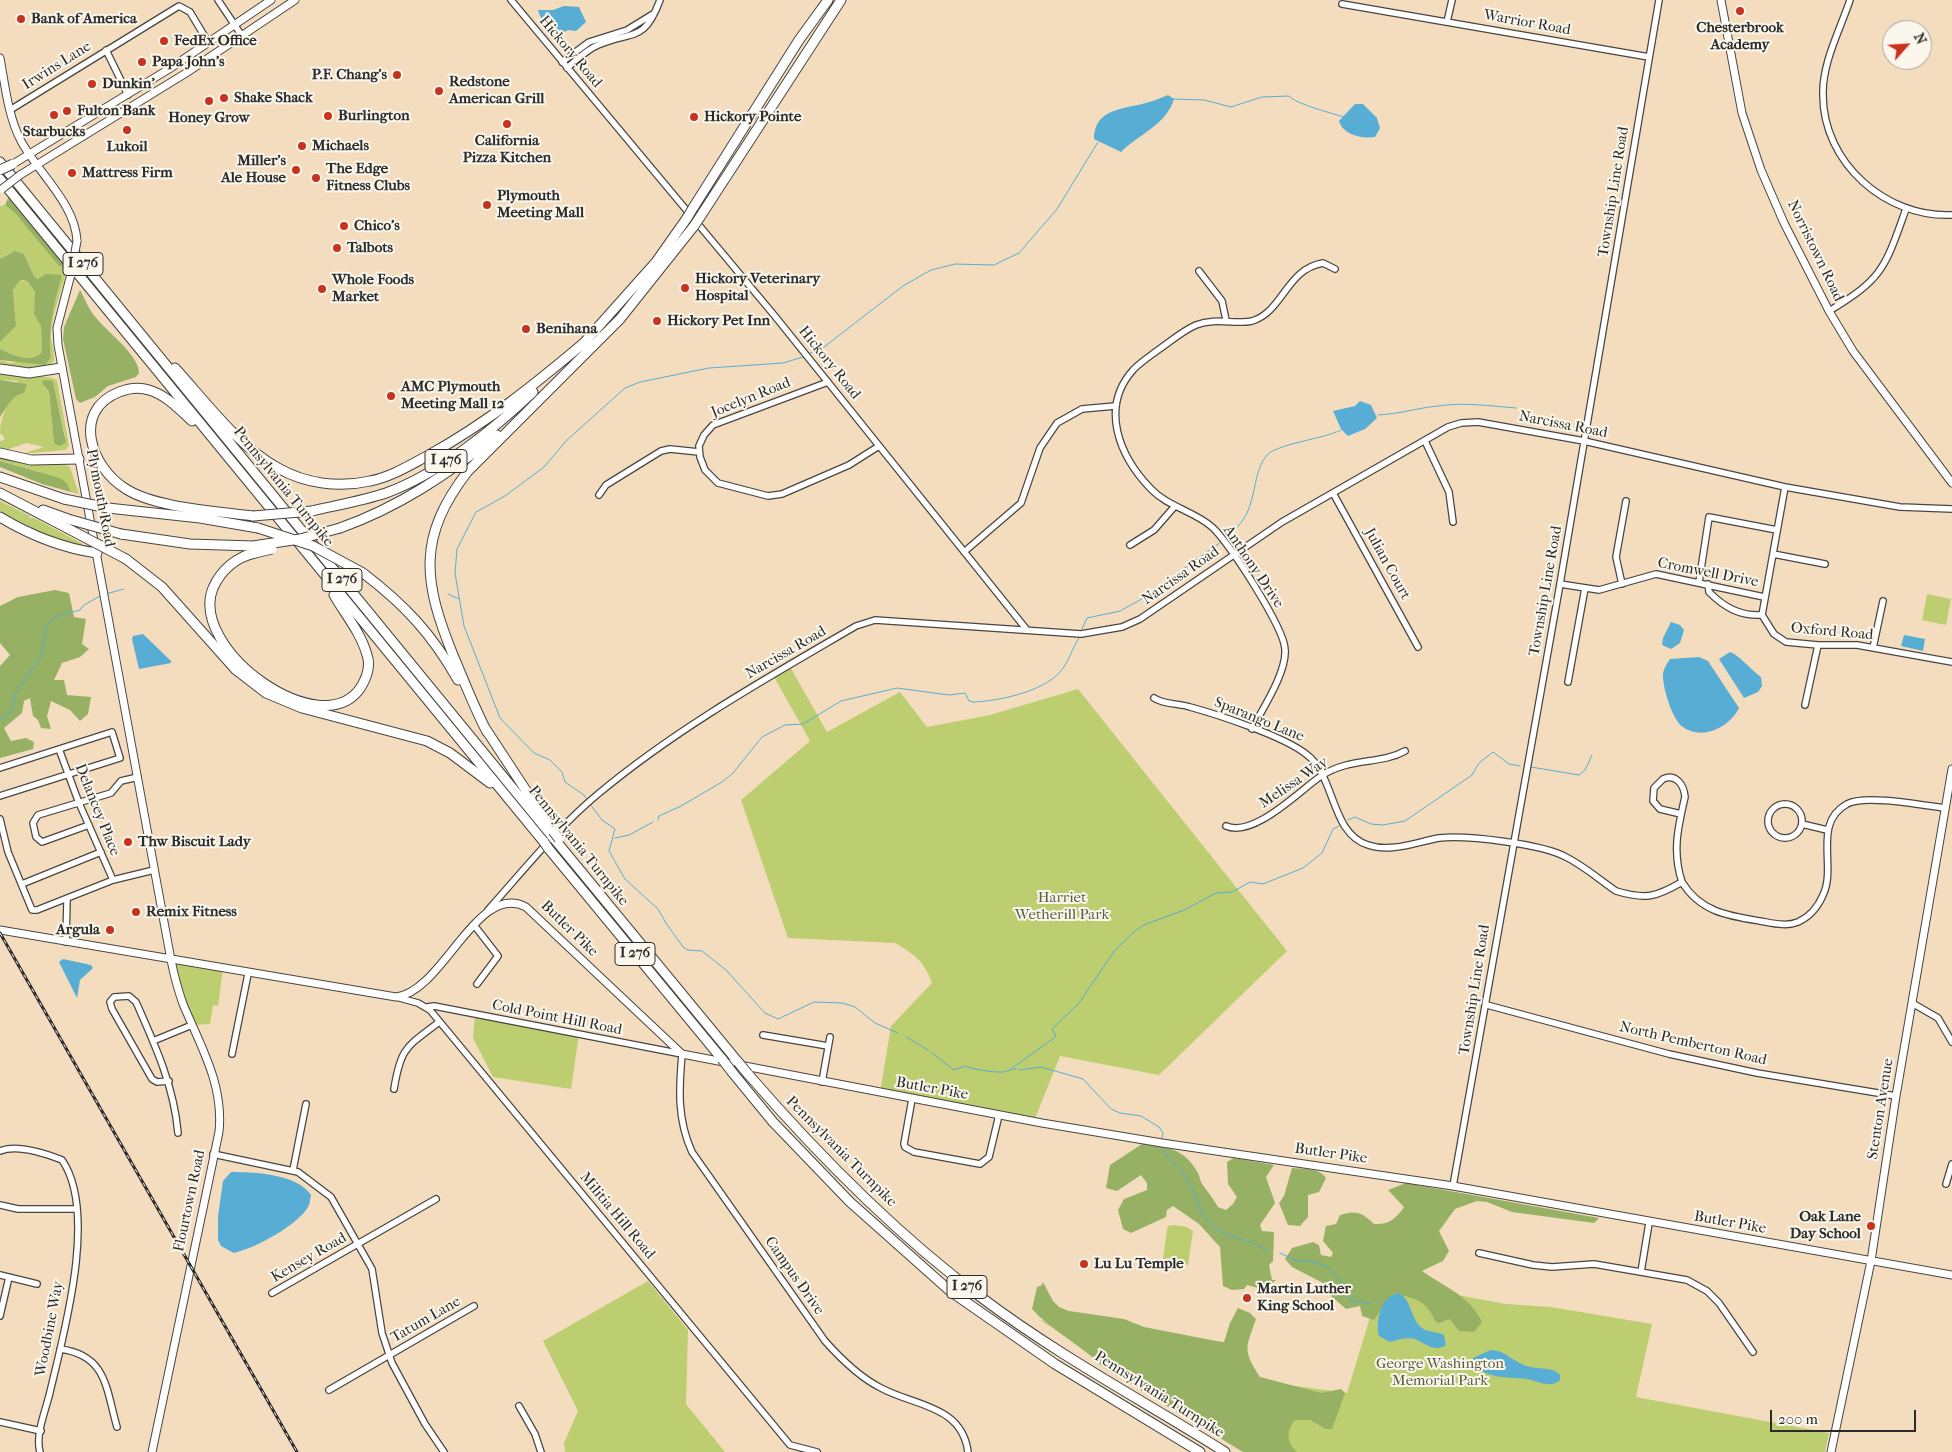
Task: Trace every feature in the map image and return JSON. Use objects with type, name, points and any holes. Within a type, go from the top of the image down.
[{"type":"highway","name":"I 476","points":[[254,549],[302,542],[384,511],[463,462],[527,411],[620,319],[690,222],[694,208],[799,40],[828,0]]},
{"type":"highway","name":"I 476","points":[[0,477],[64,499],[108,508],[200,518],[312,511],[386,492],[442,464],[520,404],[585,342],[690,222],[700,217],[764,115],[841,0]]},
{"type":"highway","points":[[0,154],[32,202]]},
{"type":"highway","name":"Pennsylvania Turnpike","points":[[0,162],[738,1062],[800,1134],[926,1254],[983,1299],[1054,1348],[1225,1452]]},
{"type":"highway","points":[[0,170],[13,164]]},
{"type":"highway","name":"Pennsylvania Turnpike","points":[[0,179],[773,1122],[850,1202],[950,1291],[1055,1364],[1200,1452]]},
{"type":"highway","points":[[134,326],[160,349],[233,431],[266,461],[292,475],[337,485],[372,481],[392,474],[466,434],[518,397],[585,342]]},
{"type":"highway","points":[[0,369],[28,373],[61,368]]},
{"type":"highway","points":[[216,442],[166,398],[150,390],[140,388],[121,391],[104,401],[95,413],[90,430],[91,442],[99,462],[126,489],[162,502],[253,516]]},
{"type":"highway","points":[[488,732],[463,680],[434,607],[430,573],[432,544],[437,524],[451,494],[468,471],[527,411]]},
{"type":"highway","points":[[0,453],[31,460],[79,459]]},
{"type":"highway","points":[[3,494],[67,523],[126,559],[162,587],[236,670],[266,693],[302,708],[427,740],[450,753],[502,792]]},
{"type":"highway","points":[[0,517],[48,541],[74,550],[97,553]]},
{"type":"highway","points":[[200,518],[258,528],[312,546],[363,573],[395,599],[428,632],[488,732],[555,837]]},
{"type":"highway","points":[[67,523],[121,534],[190,544],[254,549]]},
{"type":"highway","points":[[254,549],[232,563],[217,580],[211,595],[210,605],[216,631],[231,654],[268,686],[299,700],[317,705],[334,705],[346,702],[356,695],[367,677],[369,663],[360,638],[315,565]]},
{"type":"main road","points":[[0,175],[13,164],[128,95],[271,0]]},
{"type":"main road","points":[[1,190],[295,0]]},
{"type":"main road","name":"Norristown Road","points":[[1721,0],[1742,113],[1761,170],[1784,223],[1829,311],[1853,350],[1952,483]]},
{"type":"main road","name":"Plymouth Road","points":[[0,58],[10,110],[18,135],[29,155],[70,214],[77,241],[72,274],[56,337],[171,960]]},
{"type":"main road","name":"Stenton Avenue","points":[[1831,1452],[1871,1261],[1896,1096],[1952,769]]},
{"type":"main road","name":"Butler Pike","points":[[396,997],[410,993],[424,983],[485,913],[505,903],[514,902],[526,907],[682,1054],[999,1115],[1162,1143],[1453,1186],[1650,1223],[1952,1275]]},
{"type":"main road","points":[[0,930],[248,974],[396,997]]},
{"type":"main road","name":"Flourtown Road","points":[[152,1452],[220,1123],[218,1090],[180,994],[171,960]]},
{"type":"street","points":[[218,0],[242,36]]},
{"type":"street","name":"Hickory Road","points":[[511,0],[828,382],[1027,630]]},
{"type":"street","points":[[567,68],[594,46],[640,31],[652,22],[660,0]]},
{"type":"street","points":[[1371,8],[1372,0]]},
{"type":"street","points":[[1447,22],[1452,0]]},
{"type":"street","name":"Township Line Road","points":[[1453,1186],[1487,1005],[1493,956],[1560,584],[1659,0]]},
{"type":"street","points":[[1850,0],[1826,68],[1822,95],[1831,137],[1846,163],[1863,182],[1883,198],[1906,209],[1924,214],[1952,215]]},
{"type":"street","name":"Warrior Road","points":[[1342,4],[1649,57]]},
{"type":"street","name":"Irwins Lane","points":[[10,110],[179,6],[190,12],[208,42]]},
{"type":"street","points":[[562,62],[589,42],[627,30],[654,14]]},
{"type":"street","points":[[106,50],[128,95]]},
{"type":"street","points":[[1829,311],[1854,296],[1877,277],[1890,254],[1906,209]]},
{"type":"street","name":"Anthony Drive","points":[[1252,729],[1283,668],[1286,650],[1280,630],[1233,554],[1212,527],[1175,506],[1151,488],[1120,446],[1115,424],[1115,406],[1122,385],[1140,364],[1191,328],[1207,322],[1226,320],[1248,321],[1263,316],[1294,278],[1306,269],[1323,263],[1335,269]]},
{"type":"street","points":[[1199,271],[1222,301],[1226,320]]},
{"type":"street","name":"Jocelyn Road","points":[[699,452],[704,435],[718,422],[828,382]]},
{"type":"street","points":[[964,552],[1021,503],[1040,448],[1057,422],[1082,409],[1115,406]]},
{"type":"street","name":"Narcissa Road","points":[[485,913],[589,802],[701,718],[861,624],[875,620],[1081,634],[1131,624],[1282,522],[1333,494],[1363,474],[1448,427],[1461,423],[1478,422],[1584,441],[1785,487],[1900,507],[1952,508]]},
{"type":"street","points":[[1425,441],[1449,492],[1453,522]]},
{"type":"street","points":[[599,495],[606,485],[661,451],[674,449],[699,452],[705,470],[718,483],[768,496],[782,494],[849,465],[879,446]]},
{"type":"street","points":[[1708,584],[1709,592],[1726,607],[1749,616],[1762,615],[1785,487]]},
{"type":"street","name":"Julian Court","points":[[1333,494],[1418,647]]},
{"type":"street","points":[[1622,584],[1616,557],[1626,501]]},
{"type":"street","points":[[1130,545],[1154,530],[1175,506]]},
{"type":"street","points":[[1699,582],[1709,517],[1777,530]]},
{"type":"street","points":[[1773,554],[1825,564]]},
{"type":"street","name":"Cromwell Drive","points":[[1560,584],[1599,590],[1656,574],[1764,597]]},
{"type":"street","points":[[1568,682],[1585,588]]},
{"type":"street","points":[[1873,648],[1883,601]]},
{"type":"street","name":"Oxford Road","points":[[1762,615],[1774,634],[1784,641],[1818,645],[1857,645],[1952,662]]},
{"type":"street","points":[[1805,705],[1818,645]]},
{"type":"street","name":"Sparango Lane","points":[[1154,698],[1161,702],[1191,707],[1252,729],[1307,754],[1322,775],[1348,830],[1362,843],[1369,846],[1387,848],[1451,838],[1514,843],[1558,853],[1616,891],[1638,897],[1662,894],[1682,882]]},
{"type":"street","name":"Delancey Place","points":[[0,768],[112,732],[120,758],[69,776]]},
{"type":"street","name":"Delancey Place","points":[[59,749],[79,803],[113,880]]},
{"type":"street","name":"Melissa Way","points":[[1226,826],[1237,828],[1266,817],[1322,775],[1351,763],[1392,757],[1405,751]]},
{"type":"street","points":[[0,796],[69,776]]},
{"type":"street","points":[[89,825],[47,842],[42,842],[36,837],[33,823],[38,816],[111,793],[121,781],[138,777]]},
{"type":"street","points":[[1681,814],[1660,809],[1653,801],[1654,788],[1663,778],[1674,778],[1682,786],[1686,797],[1681,814],[1675,853],[1676,862],[1682,882],[1698,902],[1720,914],[1784,925],[1797,923],[1815,910],[1826,887],[1827,830],[1841,808],[1858,800],[1944,808]]},
{"type":"street","points":[[1789,804],[1800,812],[1802,824],[1794,835],[1783,838],[1771,831],[1768,819],[1777,805],[1789,804]]},
{"type":"street","name":"Delancey Place","points":[[0,819],[8,852],[32,910],[67,900],[113,880],[154,870]]},
{"type":"street","points":[[1802,824],[1827,830]]},
{"type":"street","points":[[22,884],[101,852]]},
{"type":"street","points":[[66,942],[67,900]]},
{"type":"street","points":[[474,925],[498,956],[477,984]]},
{"type":"street","points":[[232,1054],[248,974]]},
{"type":"street","points":[[169,1081],[157,1082],[152,1079],[112,1009],[110,1002],[114,997],[129,996],[134,1000],[169,1081],[176,1109],[178,1133]]},
{"type":"street","points":[[396,997],[418,1002],[427,1007]]},
{"type":"street","points":[[1912,1004],[1938,1018],[1952,1042]]},
{"type":"street","name":"North Pemberton Road","points":[[1487,1005],[1676,1056],[1757,1073],[1896,1096]]},
{"type":"street","name":"Cold Point Hill Road","points":[[427,1007],[434,1006],[682,1054]]},
{"type":"street","name":"Militia Hill Road","points":[[427,1007],[790,1445],[817,1452]]},
{"type":"street","points":[[394,1089],[398,1064],[403,1051],[439,1022]]},
{"type":"street","points":[[153,1041],[192,1025]]},
{"type":"street","points":[[762,1035],[828,1046]]},
{"type":"street","points":[[822,1082],[830,1037]]},
{"type":"street","name":"Campus Drive","points":[[682,1054],[679,1102],[681,1122],[692,1152],[825,1341],[844,1361],[878,1387],[898,1396],[930,1405],[950,1418],[962,1433],[968,1452]]},
{"type":"street","points":[[912,1099],[904,1144],[905,1147],[914,1152],[980,1164],[989,1157],[999,1115]]},
{"type":"street","points":[[292,1170],[306,1104]]},
{"type":"street","name":"Woodbine Way","points":[[0,1151],[8,1148],[48,1155],[62,1160],[72,1179],[76,1194],[79,1233],[60,1349],[38,1446],[40,1452]]},
{"type":"street","points":[[213,1154],[292,1170],[308,1177],[331,1197],[372,1269],[382,1333],[389,1355],[418,1412],[441,1451]]},
{"type":"street","points":[[1946,1184],[1952,1164]]},
{"type":"street","name":"Kensey Road","points":[[272,1293],[436,1199]]},
{"type":"street","points":[[0,1205],[18,1209],[76,1209]]},
{"type":"street","points":[[1641,1272],[1650,1223]]},
{"type":"street","points":[[1479,1253],[1540,1266],[1594,1264],[1687,1280],[1707,1291],[1724,1308],[1753,1352]]},
{"type":"street","points":[[0,1276],[37,1284]]},
{"type":"street","points":[[0,1316],[9,1277]]},
{"type":"street","name":"Tatum Lane","points":[[329,1390],[474,1306]]},
{"type":"street","points":[[60,1349],[75,1351],[88,1357],[100,1371],[117,1427]]},
{"type":"street","points":[[519,1406],[541,1452]]},
{"type":"street","points":[[0,1422],[41,1431]]},
{"type":"green space","points":[[9,196],[66,266],[59,266],[15,213],[5,205]]},
{"type":"green space","points":[[5,205],[15,213],[59,264],[67,268],[52,327],[51,336],[54,360],[49,365],[43,367],[12,366],[0,363],[0,360],[10,363],[51,357],[50,346],[51,325],[62,275],[46,275],[38,279],[34,276],[24,254],[15,251],[0,259],[0,206]]},
{"type":"green space","points":[[15,251],[24,254],[34,276],[38,279],[46,274],[62,275],[51,325],[51,357],[45,365],[0,360],[0,349],[16,356],[27,358],[37,356],[42,352],[41,326],[34,314],[35,292],[28,282],[23,280],[19,281],[13,290],[16,326],[0,342],[0,259]]},
{"type":"green space","points":[[19,280],[28,282],[35,292],[34,310],[41,326],[42,352],[37,356],[26,358],[0,349],[0,342],[16,326],[13,290]]},
{"type":"green space","points":[[80,290],[96,318],[133,357],[139,373],[136,377],[108,386],[95,397],[80,403],[76,399],[63,339],[64,327]]},
{"type":"green space","points":[[0,374],[47,377],[57,380],[69,446],[65,450],[21,454],[44,447],[27,443],[6,450],[0,448],[0,441],[4,440],[4,437],[0,433],[0,426],[18,381],[1,380],[0,392]],"holes":[[[53,381],[65,436],[54,443],[49,392],[44,387]]]},
{"type":"green space","points":[[0,380],[27,384],[24,393],[16,396],[10,402],[0,417]]},
{"type":"green space","points":[[43,380],[53,381],[66,443],[59,446],[54,443],[49,392],[42,383]]},
{"type":"green space","points":[[0,456],[21,462],[63,464],[70,467],[79,494],[71,492],[67,483],[39,472],[0,461]]},
{"type":"green space","points":[[0,461],[60,478],[67,483],[71,492],[42,484],[0,467]]},
{"type":"green space","points":[[0,501],[30,516],[29,518],[34,518],[83,544],[76,546],[46,535],[0,511]]},
{"type":"green space","points":[[55,590],[69,593],[74,617],[86,619],[82,644],[89,649],[80,657],[62,663],[54,680],[64,680],[67,695],[91,697],[88,714],[80,721],[70,710],[51,701],[47,716],[51,729],[41,728],[38,720],[33,716],[30,698],[24,701],[22,713],[4,728],[11,741],[26,738],[34,742],[33,749],[0,758],[0,666],[10,655],[0,643],[0,606],[18,597]]},
{"type":"green space","points":[[1927,594],[1951,599],[1946,625],[1922,620]]},
{"type":"green space","name":"Harriet Wetherill Park","points":[[789,665],[827,732],[900,692],[927,727],[990,715],[1078,689],[1287,951],[1159,1075],[1060,1056],[1034,1121],[880,1093],[891,1026],[932,983],[926,969],[918,959],[895,943],[788,938],[741,800],[810,741],[773,675]]},
{"type":"green space","points":[[171,960],[223,969],[218,1006],[213,1005],[210,1024],[192,1025]]},
{"type":"green space","points":[[475,1015],[579,1034],[571,1089],[493,1077],[473,1038]]},
{"type":"green space","points":[[1142,1144],[1174,1150],[1187,1158],[1218,1207],[1226,1210],[1237,1197],[1228,1184],[1227,1162],[1234,1158],[1274,1165],[1266,1177],[1275,1203],[1260,1225],[1262,1231],[1274,1232],[1273,1261],[1269,1265],[1272,1280],[1276,1280],[1265,1290],[1247,1285],[1244,1289],[1232,1290],[1223,1286],[1220,1247],[1199,1224],[1173,1206],[1167,1210],[1166,1217],[1131,1233],[1123,1229],[1118,1210],[1124,1199],[1147,1190],[1147,1183],[1141,1175],[1117,1191],[1106,1188],[1110,1165]]},
{"type":"green space","points":[[1292,1168],[1320,1172],[1326,1178],[1319,1192],[1308,1195],[1308,1217],[1300,1226],[1288,1225],[1279,1203],[1284,1196]]},
{"type":"green space","points":[[1406,1183],[1599,1218],[1594,1223],[1512,1212],[1487,1202],[1477,1201],[1455,1209],[1439,1231],[1449,1251],[1443,1261],[1422,1271],[1464,1298],[1471,1305],[1482,1322],[1474,1332],[1459,1331],[1450,1319],[1439,1323],[1435,1321],[1427,1308],[1419,1301],[1394,1293],[1374,1320],[1362,1316],[1360,1306],[1346,1309],[1331,1296],[1323,1283],[1292,1267],[1285,1259],[1292,1248],[1313,1242],[1319,1245],[1321,1255],[1331,1257],[1333,1253],[1323,1241],[1326,1226],[1336,1224],[1340,1215],[1355,1212],[1366,1217],[1374,1224],[1391,1220],[1404,1207],[1388,1190]]},
{"type":"green space","points":[[1168,1226],[1187,1227],[1193,1231],[1188,1265],[1163,1259]]},
{"type":"green space","points":[[648,1281],[688,1330],[686,1404],[725,1452],[565,1452],[564,1443],[578,1411],[543,1341]]},
{"type":"green space","name":"George Washington Memorial Park","points":[[1381,1281],[1506,1304],[1551,1307],[1652,1324],[1636,1397],[1829,1433],[1825,1452],[1255,1452],[1040,1320],[1238,1351],[1231,1377],[1347,1393]]},
{"type":"green space","points":[[1043,1282],[1053,1301],[1059,1307],[1069,1311],[1124,1319],[1144,1327],[1216,1341],[1224,1342],[1230,1323],[1238,1308],[1250,1313],[1256,1319],[1248,1343],[1248,1354],[1260,1377],[1321,1393],[1341,1389],[1345,1393],[1332,1429],[1326,1429],[1310,1420],[1295,1420],[1288,1436],[1293,1448],[1297,1452],[1243,1452],[1103,1367],[1048,1324],[1032,1309],[1037,1287],[1042,1285]]},
{"type":"water","points":[[564,6],[579,7],[586,22],[576,31],[568,30],[559,35],[556,29],[542,20],[538,10],[553,10]]},
{"type":"water","points":[[1168,95],[1174,99],[1165,116],[1121,152],[1094,139],[1095,129],[1099,122],[1110,112]]},
{"type":"water","points":[[1355,104],[1363,104],[1377,118],[1380,128],[1375,137],[1354,135],[1344,130],[1341,126],[1339,121]]},
{"type":"water","points":[[1360,401],[1371,405],[1377,418],[1365,429],[1348,436],[1341,429],[1333,411],[1355,406]]},
{"type":"water","points":[[1671,622],[1680,625],[1684,630],[1680,643],[1671,649],[1662,645],[1663,638]]},
{"type":"water","points":[[143,634],[171,663],[139,669],[132,639],[133,636]]},
{"type":"water","points":[[1904,635],[1925,639],[1923,651],[1901,646]]},
{"type":"water","points":[[1730,652],[1761,677],[1762,686],[1758,692],[1744,698],[1719,659]]},
{"type":"water","points":[[1699,657],[1708,661],[1739,708],[1735,715],[1722,726],[1715,730],[1698,733],[1683,727],[1675,717],[1666,694],[1663,673],[1670,659]]},
{"type":"water","points":[[63,959],[91,965],[93,968],[80,980],[77,998],[59,962]]},
{"type":"water","points":[[231,1172],[286,1178],[305,1188],[311,1195],[309,1206],[295,1222],[285,1229],[264,1241],[234,1253],[221,1246],[218,1240],[218,1216],[223,1181]]},
{"type":"water","points":[[1398,1293],[1409,1304],[1417,1323],[1426,1330],[1444,1335],[1446,1345],[1434,1348],[1412,1338],[1390,1342],[1379,1336],[1378,1324],[1383,1304],[1392,1295]]},
{"type":"water","points":[[1491,1350],[1506,1354],[1527,1366],[1553,1370],[1560,1375],[1560,1380],[1552,1384],[1539,1383],[1527,1379],[1496,1376],[1481,1371],[1473,1358]]},
{"type":"waterway","points":[[1173,99],[1204,100],[1231,107],[1262,97],[1289,96],[1306,105],[1344,117]]},
{"type":"waterway","points":[[810,353],[824,347],[903,286],[931,270],[955,264],[994,265],[1019,253],[1057,209],[1098,142]]},
{"type":"waterway","points":[[588,801],[584,795],[565,782],[562,772],[550,760],[534,753],[500,718],[464,626],[455,573],[457,549],[476,512],[505,496],[544,467],[567,440],[625,388],[640,382],[709,368],[783,363],[803,357]]},
{"type":"waterway","points":[[1378,415],[1458,404],[1516,408]]},
{"type":"waterway","points":[[1224,539],[1237,527],[1247,513],[1258,471],[1267,455],[1280,448],[1341,430]]},
{"type":"waterway","points":[[1082,629],[1087,618],[1120,611],[1140,600],[1221,542]]},
{"type":"waterway","points":[[106,594],[124,589]]},
{"type":"waterway","points":[[448,594],[459,599]]},
{"type":"waterway","points":[[0,719],[11,712],[16,693],[41,656],[47,624],[57,616],[80,610],[84,605],[100,596]]},
{"type":"waterway","points":[[658,820],[659,816],[681,806],[722,782],[733,773],[762,737],[785,725],[803,724],[841,701],[897,688],[949,695],[965,693],[969,701],[973,702],[995,700],[1020,694],[1042,685],[1060,672],[1079,638]]},
{"type":"waterway","points":[[1348,820],[1355,817],[1371,824],[1383,825],[1405,821],[1472,775],[1479,763],[1493,752],[1509,764],[1520,766]]},
{"type":"waterway","points":[[1531,767],[1579,775],[1585,770],[1592,755]]},
{"type":"waterway","points":[[590,804],[602,820],[615,829],[609,851],[625,879],[658,909],[683,947],[688,950],[702,951],[726,970],[765,1013],[778,1019],[814,1002],[842,1003],[855,1007],[875,1023],[898,1033]]},
{"type":"waterway","points":[[615,838],[629,835],[653,822]]},
{"type":"waterway","points":[[1011,1069],[1056,1036],[1052,1029],[1079,1003],[1115,950],[1135,931],[1144,925],[1184,910],[1216,893],[1232,892],[1250,882],[1263,884],[1303,868],[1322,853],[1333,829],[1339,826]]},
{"type":"waterway","points":[[906,1037],[928,1050]]},
{"type":"waterway","points":[[931,1052],[954,1070],[965,1066],[995,1072],[1016,1069]]},
{"type":"waterway","points":[[1019,1070],[1041,1067],[1083,1079],[1111,1109],[1120,1113],[1141,1116],[1159,1127],[1163,1133],[1162,1138]]},
{"type":"waterway","points":[[1161,1148],[1188,1180],[1204,1217],[1214,1227],[1234,1237],[1256,1244],[1269,1252]]},
{"type":"waterway","points":[[1280,1253],[1299,1262],[1308,1261],[1327,1266],[1349,1290],[1350,1300],[1371,1304]]},
{"type":"railway","points":[[0,933],[297,1452]]},
{"type":"place","name":"Chesterbrook Academy","points":[[1740,11]]},
{"type":"place","name":"Bank of America","points":[[21,19]]},
{"type":"place","name":"FedEx Office","points":[[164,41]]},
{"type":"place","name":"Papa John's","points":[[142,62]]},
{"type":"place","name":"P.F. Chang's","points":[[397,75]]},
{"type":"place","name":"Dunkin'","points":[[92,84]]},
{"type":"place","name":"Redstone American Grill","points":[[439,91]]},
{"type":"place","name":"Shake Shack","points":[[224,98]]},
{"type":"place","name":"Honey Grow","points":[[209,101]]},
{"type":"place","name":"Fulton Bank","points":[[67,111]]},
{"type":"place","name":"Starbucks","points":[[54,115]]},
{"type":"place","name":"Burlington","points":[[328,116]]},
{"type":"place","name":"Hickory Pointe","points":[[694,117]]},
{"type":"place","name":"California Pizza Kitchen","points":[[507,124]]},
{"type":"place","name":"Lukoil","points":[[127,130]]},
{"type":"place","name":"Michaels","points":[[302,146]]},
{"type":"place","name":"Miller's Ale House","points":[[296,170]]},
{"type":"place","name":"Mattress Firm","points":[[72,173]]},
{"type":"place","name":"The Edge Fitness Clubs","points":[[316,178]]},
{"type":"place","name":"Plymouth Meeting Mall","points":[[487,205]]},
{"type":"place","name":"Chico's","points":[[344,226]]},
{"type":"place","name":"Talbots","points":[[337,248]]},
{"type":"place","name":"Hickory Veterinary Hospital","points":[[685,288]]},
{"type":"place","name":"Whole Foods Market","points":[[322,289]]},
{"type":"place","name":"Hickory Pet Inn","points":[[657,321]]},
{"type":"place","name":"Benihana","points":[[526,329]]},
{"type":"place","name":"AMC Plymouth Meeting Mall 12","points":[[391,396]]},
{"type":"place","name":"Thw Biscuit Lady","points":[[128,842]]},
{"type":"place","name":"Remix Fitness","points":[[136,912]]},
{"type":"place","name":"Argula","points":[[110,930]]},
{"type":"place","name":"Oak Lane Day School","points":[[1871,1226]]},
{"type":"place","name":"Lu Lu Temple","points":[[1084,1264]]},
{"type":"place","name":"Martin Luther King School","points":[[1247,1298]]}]
